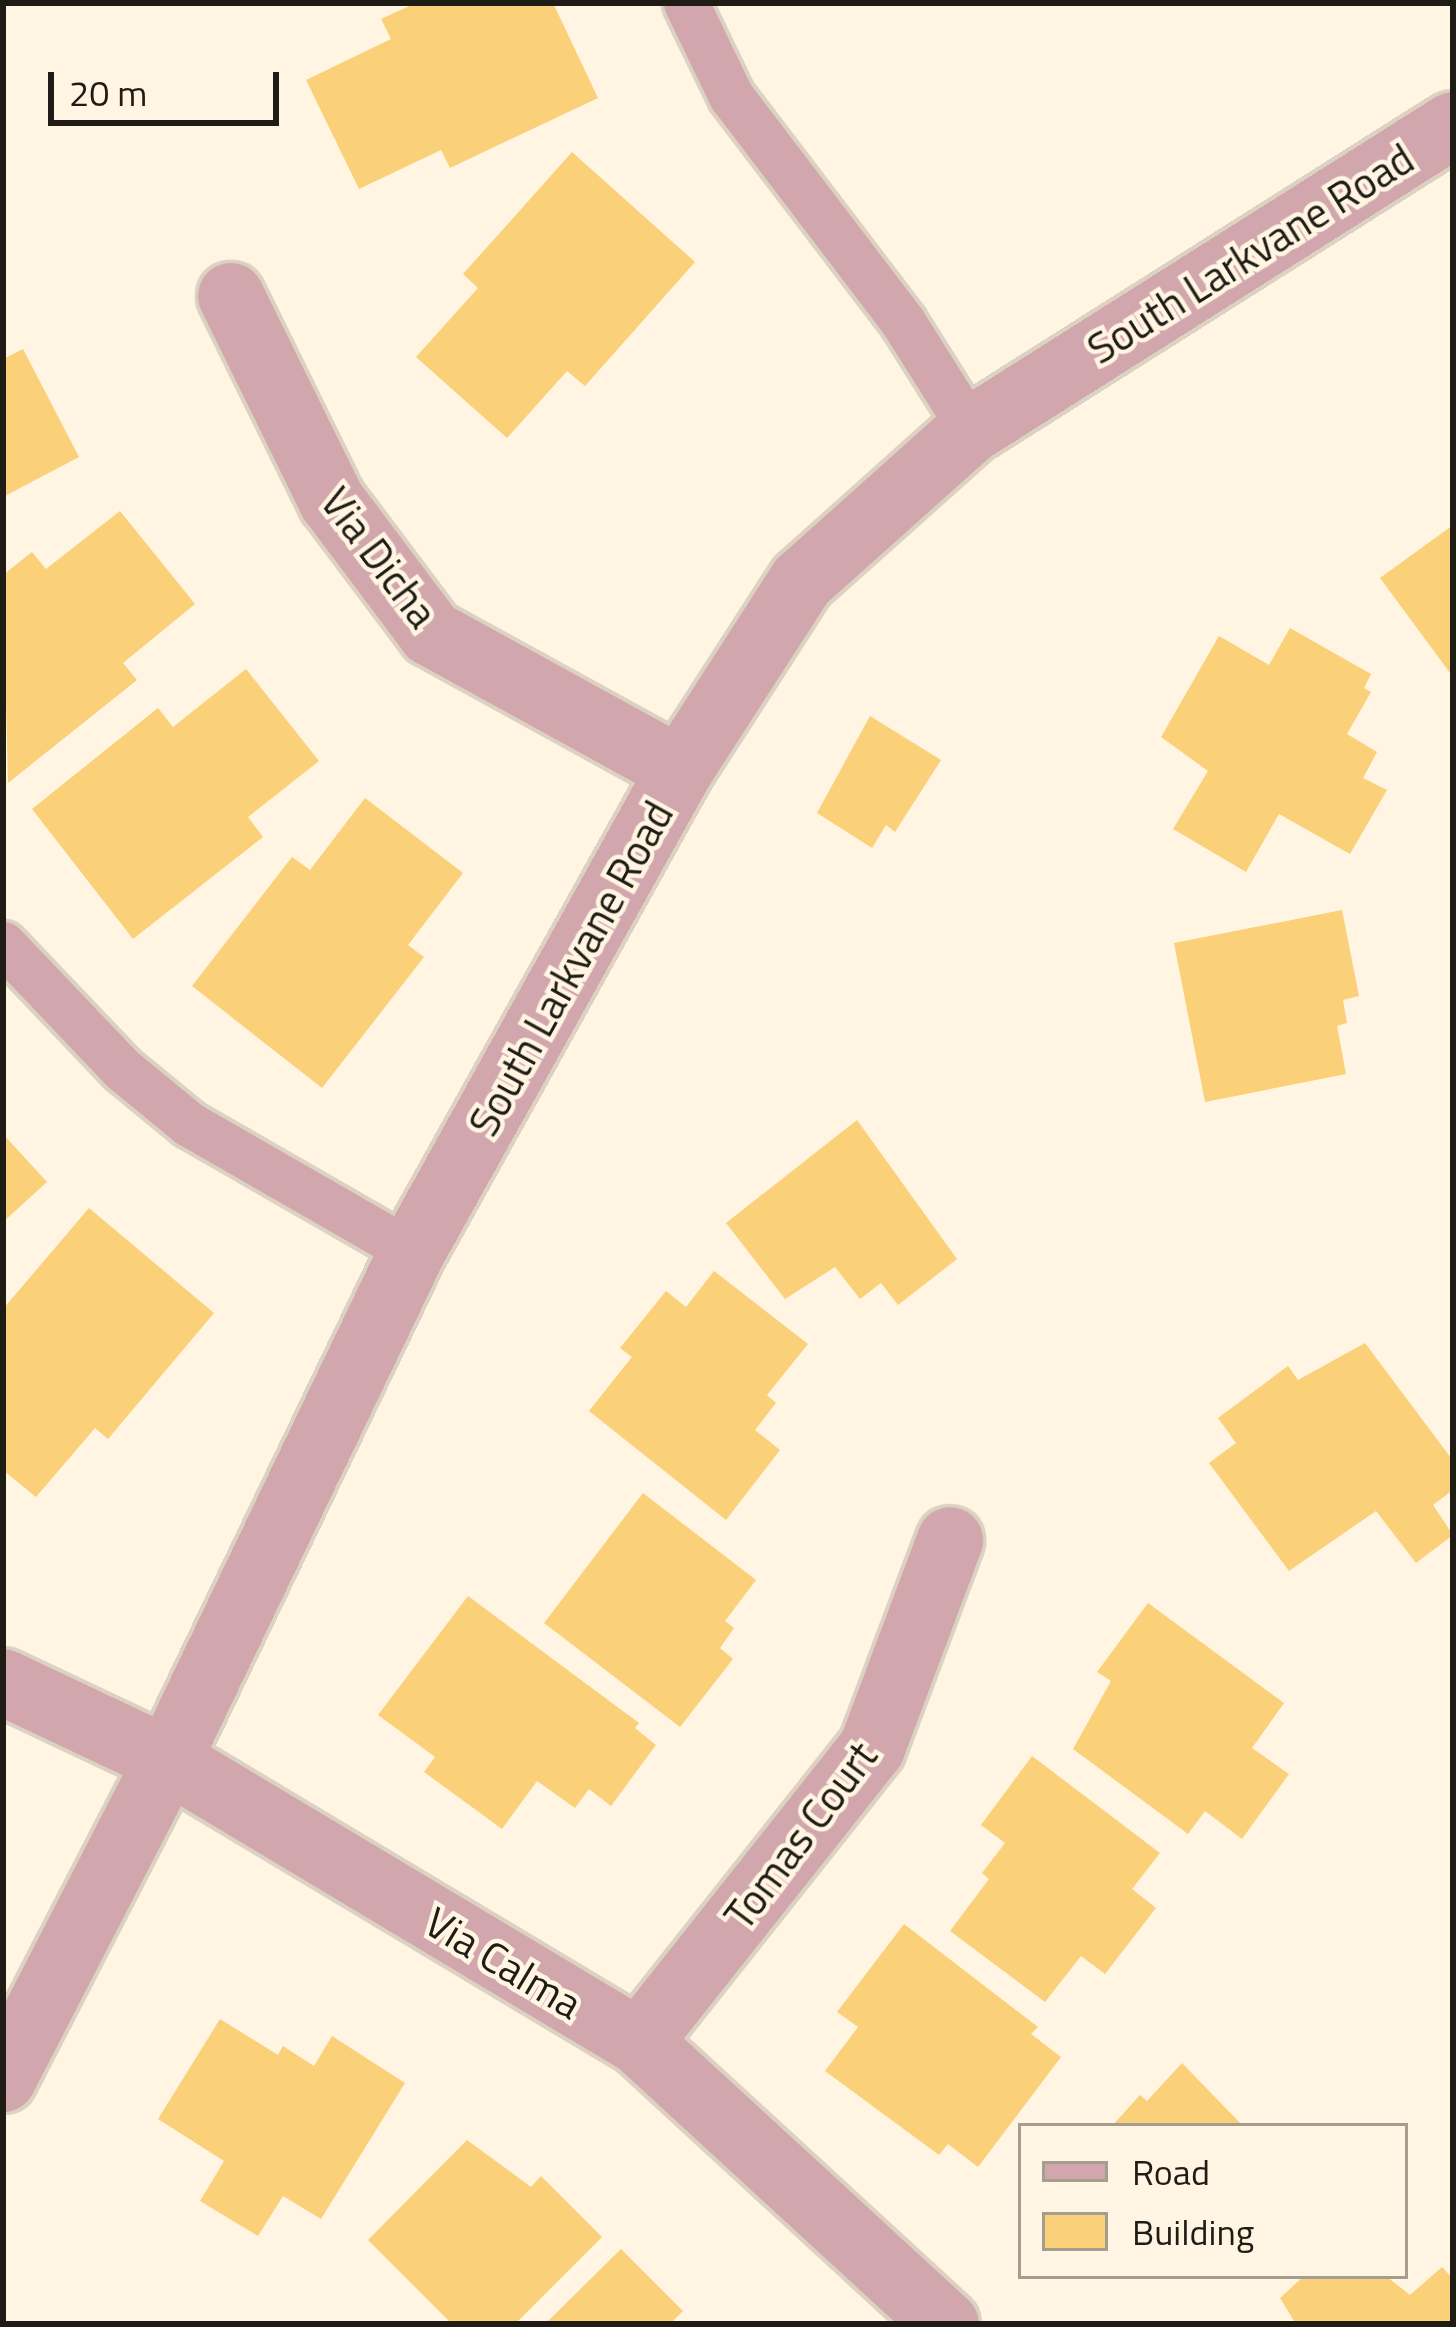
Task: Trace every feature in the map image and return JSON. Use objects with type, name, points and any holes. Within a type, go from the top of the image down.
[{"type":"street","name":"South Larkvane Road","points":[[3,2079],[167,1760],[412,1252],[680,770],[802,581],[971,430],[1453,125]]},
{"type":"street","name":"Via Dicha","points":[[231,296],[332,501],[431,633],[680,770]]},
{"type":"street","name":"Tomas Court","points":[[639,2042],[872,1748],[950,1540]]},
{"type":"street","name":"Via Calma","points":[[3,1682],[167,1760],[639,2042],[946,2324]]},
{"type":"lane","points":[[686,3],[731,96],[903,322],[971,430]]},
{"type":"lane","points":[[3,944],[122,1069],[189,1124],[412,1252]]},
{"type":"building","points":[[416,3],[553,3],[598,98],[450,168],[441,150],[359,189],[306,80],[391,39],[381,19]]},
{"type":"building","points":[[572,152],[695,262],[585,386],[567,371],[507,438],[416,357],[478,288],[463,274]]},
{"type":"building","points":[[23,349],[79,457],[3,497],[3,359]]},
{"type":"building","points":[[120,511],[195,604],[123,663],[137,680],[8,783],[3,575],[32,552],[46,569]]},
{"type":"building","points":[[1453,525],[1453,677],[1380,578]]},
{"type":"building","points":[[1290,628],[1371,674],[1364,688],[1371,692],[1347,734],[1377,752],[1363,778],[1387,790],[1350,854],[1279,814],[1246,872],[1173,829],[1208,771],[1161,737],[1219,636],[1269,665]]},
{"type":"building","points":[[246,669],[319,761],[248,817],[263,837],[133,939],[32,809],[158,708],[173,727]]},
{"type":"building","points":[[870,716],[941,760],[895,832],[886,825],[872,848],[817,813]]},
{"type":"building","points":[[365,798],[463,873],[408,945],[424,957],[322,1088],[192,986],[292,857],[310,870]]},
{"type":"building","points":[[1342,910],[1359,996],[1343,1000],[1347,1023],[1337,1026],[1346,1074],[1205,1102],[1174,943]]},
{"type":"building","points":[[857,1120],[957,1259],[898,1305],[881,1283],[860,1299],[835,1267],[785,1299],[726,1223]]},
{"type":"building","points":[[3,1134],[47,1182],[3,1222]]},
{"type":"building","points":[[89,1208],[214,1313],[108,1439],[95,1428],[36,1497],[3,1470],[3,1309]]},
{"type":"building","points":[[714,1271],[808,1344],[767,1395],[776,1403],[755,1430],[780,1450],[726,1520],[589,1411],[632,1357],[620,1348],[666,1291],[686,1307]]},
{"type":"building","points":[[1365,1343],[1451,1458],[1453,1490],[1433,1505],[1453,1535],[1416,1563],[1376,1511],[1289,1571],[1209,1463],[1236,1443],[1218,1418],[1288,1366],[1298,1380]]},
{"type":"building","points":[[643,1493],[756,1580],[725,1621],[734,1628],[720,1648],[733,1659],[680,1727],[544,1623]]},
{"type":"building","points":[[468,1596],[639,1723],[635,1728],[656,1745],[611,1806],[589,1789],[575,1808],[537,1781],[502,1829],[424,1772],[435,1757],[378,1715]]},
{"type":"building","points":[[1148,1603],[1284,1703],[1252,1748],[1289,1774],[1242,1839],[1205,1811],[1188,1834],[1073,1749],[1111,1681],[1097,1672]]},
{"type":"building","points":[[1032,1756],[1160,1853],[1132,1889],[1156,1908],[1105,1974],[1081,1956],[1045,2002],[950,1931],[989,1879],[982,1873],[1005,1843],[981,1825]]},
{"type":"building","points":[[904,1924],[1038,2027],[1031,2034],[1061,2057],[978,2167],[948,2144],[939,2155],[825,2071],[858,2027],[837,2012]]},
{"type":"building","points":[[220,2019],[278,2055],[283,2046],[314,2066],[332,2036],[405,2083],[321,2219],[283,2196],[258,2236],[200,2201],[224,2161],[158,2119]]},
{"type":"building","points":[[1182,2063],[1240,2123],[1115,2123],[1140,2095],[1147,2101]]},
{"type":"building","points":[[467,2140],[531,2187],[541,2176],[602,2237],[515,2324],[452,2324],[368,2240]]},
{"type":"building","points":[[621,2249],[683,2311],[670,2324],[545,2324]]},
{"type":"building","points":[[1442,2267],[1453,2279],[1453,2324],[1296,2324],[1280,2298],[1301,2279],[1390,2279],[1410,2295]]}]
